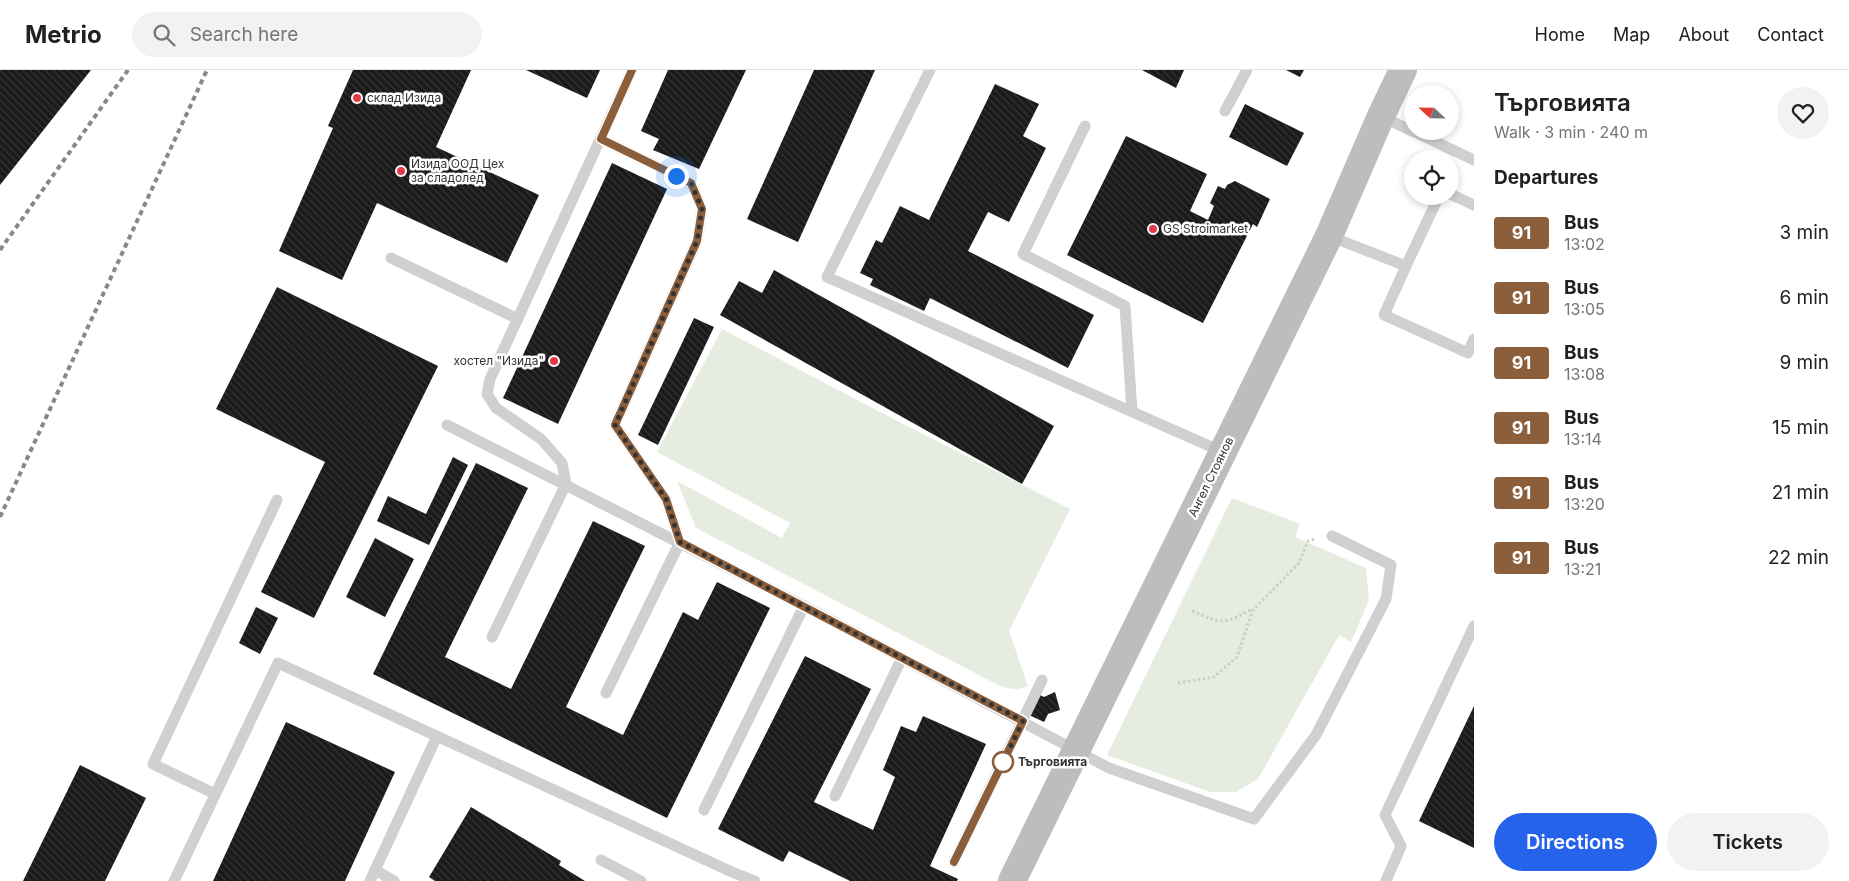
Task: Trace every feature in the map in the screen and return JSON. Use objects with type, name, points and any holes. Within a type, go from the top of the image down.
[{"type":"street","name":"Ангел Стоянов","points":[[1012,881],[1329,236],[1403,70]]},
{"type":"lane","points":[[492,637],[566,484],[562,463],[541,439],[496,408],[487,394],[490,379],[632,70]]},
{"type":"lane","points":[[930,70],[827,277],[1223,452]]},
{"type":"lane","points":[[1225,111],[1247,70]]},
{"type":"lane","points":[[1381,116],[1404,127]]},
{"type":"lane","points":[[1085,126],[1023,254],[1124,306],[1132,412]]},
{"type":"lane","points":[[601,139],[691,183],[702,209],[697,241],[615,425],[666,499],[680,542],[606,693]]},
{"type":"lane","points":[[1432,140],[1474,160]]},
{"type":"lane","points":[[1459,198],[1474,205]]},
{"type":"lane","points":[[1435,205],[1384,314],[1468,353],[1474,340]]},
{"type":"lane","points":[[1329,236],[1406,266]]},
{"type":"lane","points":[[391,258],[518,319]]},
{"type":"lane","points":[[447,425],[804,606],[1023,721],[1108,768],[1254,819],[1316,735],[1386,599],[1391,564],[1332,536]]},
{"type":"lane","points":[[216,794],[154,764],[277,500]]},
{"type":"lane","points":[[704,810],[804,606]]},
{"type":"lane","points":[[1386,881],[1401,846],[1384,815],[1474,626]]},
{"type":"lane","points":[[836,796],[902,658]]},
{"type":"lane","points":[[174,881],[278,663],[730,876],[755,881]]},
{"type":"lane","points":[[954,862],[1042,680]]},
{"type":"lane","points":[[394,881],[373,876],[436,736]]},
{"type":"lane","points":[[601,860],[641,881]]},
{"type":"path","points":[[1178,683],[1214,677],[1237,658],[1253,610],[1299,563],[1308,541],[1332,536]]},
{"type":"path","points":[[1192,610],[1219,622],[1236,618],[1246,611],[1253,610]]},
{"type":"shaded area","points":[[722,329],[1070,509],[1009,631],[1028,686],[1013,689],[998,685],[696,528],[677,481],[782,538],[790,523],[657,452]]},
{"type":"shaded area","points":[[1232,498],[1300,524],[1295,537],[1366,568],[1369,600],[1351,642],[1339,635],[1258,779],[1236,792],[1210,792],[1107,755]]},
{"type":"building","points":[[0,70],[91,70],[0,185]]},
{"type":"building","name":"Изида ООД Цех за сладолед","points":[[353,70],[471,70],[436,147],[539,195],[507,263],[377,203],[342,280],[279,251],[333,128],[328,126]]},
{"type":"building","points":[[526,70],[600,70],[587,98]]},
{"type":"building","points":[[668,70],[746,70],[699,169],[653,150],[659,139],[641,131]]},
{"type":"building","points":[[814,70],[875,70],[798,242],[747,219]]},
{"type":"building","points":[[1142,70],[1184,70],[1176,88]]},
{"type":"building","points":[[1286,70],[1304,70],[1300,77]]},
{"type":"building","points":[[995,84],[1039,104],[1023,136],[1046,148],[1009,222],[988,212],[968,251],[1094,315],[1068,368],[930,298],[924,311],[870,285],[873,279],[860,273],[876,240],[882,243],[900,206],[929,220]]},
{"type":"building","points":[[1245,104],[1304,133],[1287,166],[1229,137]]},
{"type":"building","name":"GS Stroimarket","points":[[1126,136],[1207,174],[1190,211],[1208,220],[1214,206],[1210,203],[1218,186],[1225,189],[1227,185],[1235,181],[1270,199],[1257,227],[1253,224],[1203,323],[1067,255]]},
{"type":"building","points":[[612,163],[667,189],[558,424],[503,398]]},
{"type":"building","points":[[774,270],[1054,426],[1022,484],[720,315],[739,281],[762,293]]},
{"type":"building","points":[[277,287],[438,366],[314,618],[261,592],[325,462],[216,409]]},
{"type":"building","points":[[694,318],[714,327],[658,445],[638,435]]},
{"type":"building","points":[[453,457],[468,465],[429,545],[377,521],[388,496],[426,514]]},
{"type":"building","points":[[476,463],[528,488],[445,657],[511,689],[593,521],[645,546],[566,707],[623,735],[683,612],[698,620],[717,582],[770,608],[667,818],[373,674]]},
{"type":"building","points":[[375,538],[414,559],[385,617],[346,597]]},
{"type":"building","points":[[256,607],[278,618],[260,654],[239,643]]},
{"type":"building","points":[[805,656],[871,689],[814,802],[873,830],[895,777],[883,770],[901,726],[916,732],[923,716],[986,744],[930,866],[958,879],[957,881],[850,881],[789,851],[783,862],[718,829]]},
{"type":"building","points":[[1055,692],[1060,710],[1048,714],[1044,722],[1029,715],[1038,694],[1044,697]]},
{"type":"building","points":[[1474,706],[1474,848],[1419,821]]},
{"type":"building","points":[[286,722],[395,772],[345,881],[213,881]]},
{"type":"building","points":[[80,765],[146,798],[105,881],[23,881]]},
{"type":"building","points":[[471,807],[561,861],[559,865],[585,881],[435,881],[429,877]]},
{"type":"railway","points":[[0,250],[128,70]]},
{"type":"railway","points":[[0,517],[207,70]]},
{"type":"bus line","name":"91","points":[[632,70],[601,139],[691,183],[702,209],[697,241],[615,425],[666,499],[680,542],[1023,721],[954,862]]},
{"type":"place","name":"склад Изида","points":[[357,98]]},
{"type":"place","name":"Изида ООД Цех за сладолед","points":[[401,171]]},
{"type":"place","name":"GS Stroimarket","points":[[1153,229]]},
{"type":"place","name":"хостел \"Изида\"","points":[[554,361]]},
{"type":"place","name":"Търговията","points":[[1003,762]]},
{"type":"route","points":[[676,176],[691,183],[702,209],[697,241],[615,425],[666,499],[680,542],[1023,721],[1003,762]]}]
